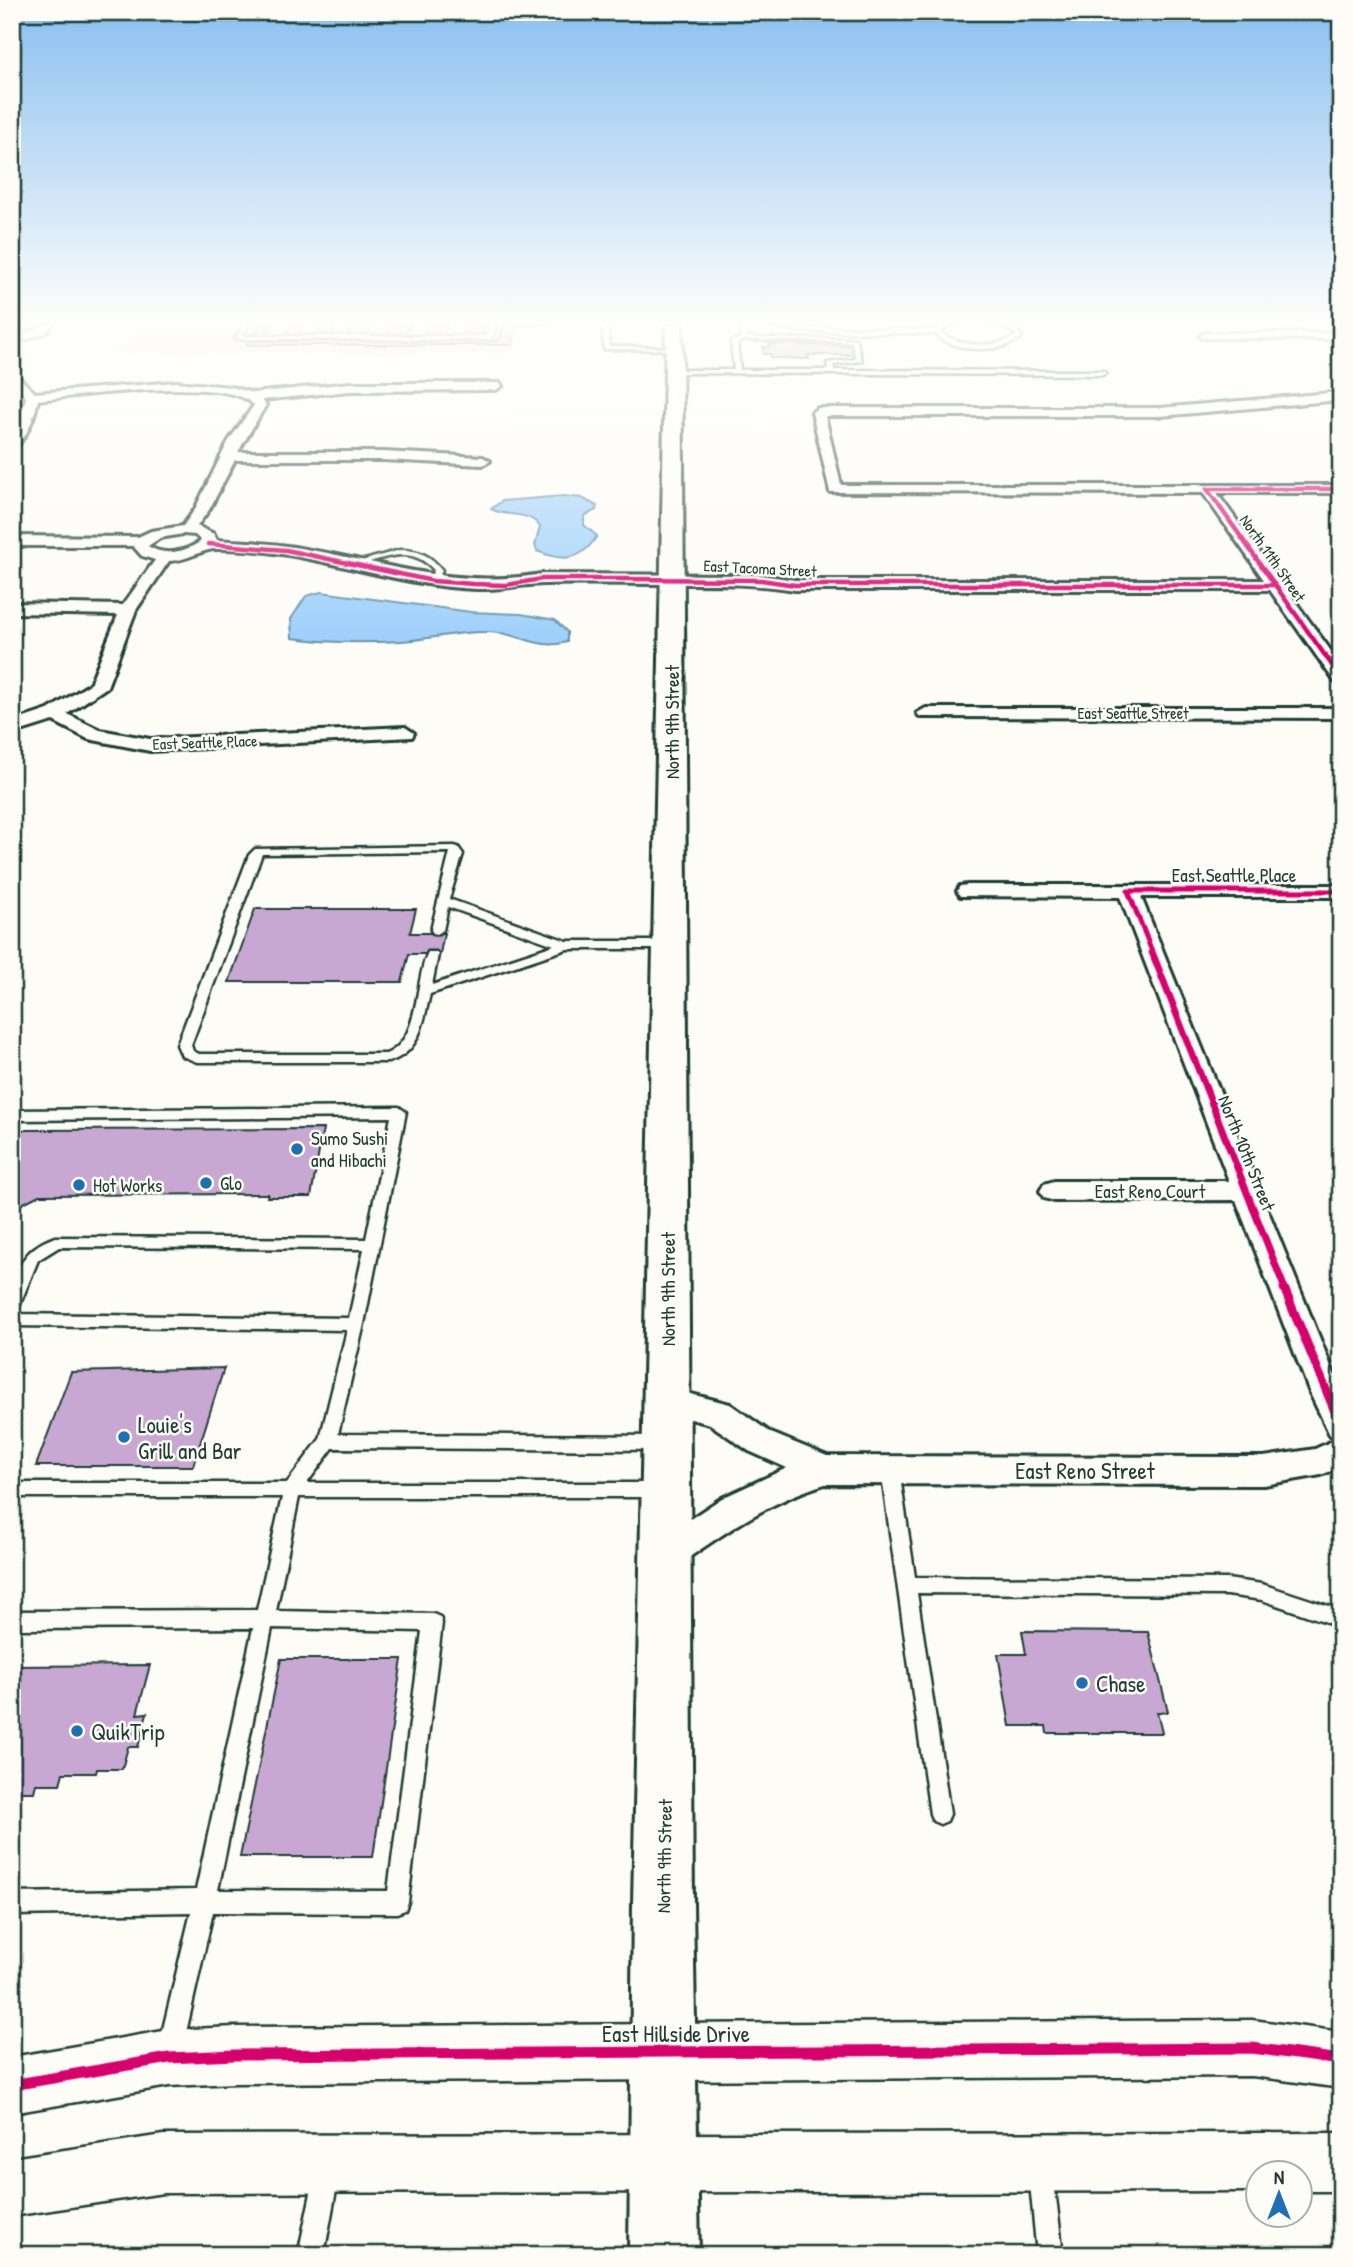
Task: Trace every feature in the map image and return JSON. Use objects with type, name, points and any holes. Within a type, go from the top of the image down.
[{"type":"main road","name":"North 9th Street","points":[[664,2255],[674,430]]},
{"type":"street","points":[[187,530],[202,510],[244,430]]},
{"type":"street","points":[[822,430],[835,489],[1341,489]]},
{"type":"street","points":[[230,456],[383,456],[483,461]]},
{"type":"street","name":"North 11th Street","points":[[1207,489],[1341,678]]},
{"type":"street","points":[[12,541],[141,542],[156,534],[187,530],[207,535],[210,540],[208,544],[191,553],[164,556],[144,552],[139,546],[141,542]]},
{"type":"street","name":"East Tacoma Street","points":[[208,544],[286,550],[433,582],[506,585],[539,592],[673,586],[767,592],[795,585],[1274,585]]},
{"type":"street","points":[[12,728],[54,714],[98,687],[128,610],[164,556]]},
{"type":"street","points":[[12,607],[128,610]]},
{"type":"street","name":"East Seattle Street","points":[[926,713],[1341,713]]},
{"type":"street","name":"East Seattle Place","points":[[54,714],[95,735],[150,745],[405,733]]},
{"type":"street","name":"East Seattle Place","points":[[968,891],[1341,891]]},
{"type":"street","name":"North 10th Street","points":[[1128,891],[1245,1191],[1341,1426]]},
{"type":"street","name":"East Reno Court","points":[[1054,1191],[1245,1191]]},
{"type":"street","name":"East Reno Street","points":[[667,1445],[719,1413],[760,1443],[825,1470]]},
{"type":"street","name":"East Reno Street","points":[[666,1553],[734,1508],[788,1482],[825,1470],[1264,1471],[1321,1462],[1341,1451]]},
{"type":"street","name":"East Hillside Drive","points":[[12,2085],[169,2058],[1252,2048],[1341,2060]]},
{"type":"street","points":[[12,2187],[163,2164],[1341,2162]]},
{"type":"lane","points":[[355,564],[399,552],[420,554],[428,556],[438,570],[433,582]]},
{"type":"lane","points":[[432,955],[410,1046],[402,1055],[388,1058],[197,1058],[187,1053],[184,1045],[255,855],[259,851],[454,849],[457,854],[437,930]]},
{"type":"lane","points":[[443,901],[566,944],[670,945]]},
{"type":"lane","points":[[424,992],[566,944]]},
{"type":"lane","points":[[12,1115],[399,1112],[356,1324],[328,1441],[292,1490],[169,2058]]},
{"type":"lane","points":[[12,1304],[32,1257],[56,1242],[372,1244]]},
{"type":"lane","points":[[12,1320],[356,1324]]},
{"type":"lane","points":[[328,1441],[667,1445]]},
{"type":"lane","points":[[12,1490],[292,1490],[667,1445]]},
{"type":"lane","points":[[890,1470],[940,1814]]},
{"type":"lane","points":[[907,1585],[1227,1587],[1262,1592],[1341,1619]]},
{"type":"lane","points":[[12,1620],[263,1619],[433,1623],[397,1902],[12,1904]]},
{"type":"lane","points":[[1040,2161],[1050,2255]]},
{"type":"lane","points":[[312,2255],[329,2164]]},
{"type":"water","points":[[564,496],[582,498],[597,506],[596,510],[584,516],[584,525],[597,536],[585,550],[571,557],[556,557],[537,551],[535,545],[540,527],[530,518],[491,509],[502,501]]},
{"type":"water","points":[[321,592],[555,620],[567,632],[567,642],[541,643],[487,632],[374,642],[292,638],[291,619],[306,596]]},
{"type":"building","points":[[255,909],[416,909],[410,933],[444,933],[440,954],[409,954],[402,982],[229,982]]},
{"type":"building","points":[[323,1129],[311,1197],[267,1197],[268,1194],[39,1195],[12,1209],[12,1134],[20,1130]]},
{"type":"building","name":"Louie's Grill and Bar","points":[[224,1368],[193,1466],[36,1466],[71,1372]]},
{"type":"building","name":"Chase","points":[[1022,1631],[1148,1632],[1168,1712],[1157,1712],[1162,1733],[1047,1733],[1046,1726],[1010,1726],[998,1654],[1026,1654]]},
{"type":"building","points":[[281,1659],[402,1659],[373,1857],[240,1857]]},
{"type":"building","name":"QuikTrip","points":[[150,1665],[137,1714],[147,1713],[138,1747],[128,1747],[122,1769],[97,1769],[96,1773],[63,1773],[60,1784],[36,1784],[34,1792],[12,1792],[12,1666]]},
{"type":"cycle path","points":[[1207,489],[1341,678]]},
{"type":"cycle path","points":[[1207,489],[1341,489]]},
{"type":"cycle path","points":[[208,544],[286,550],[433,581],[473,584],[506,585],[542,579],[622,579],[761,580],[795,585],[1274,585]]},
{"type":"cycle path","points":[[1341,891],[1128,891],[1341,1426]]},
{"type":"cycle path","points":[[12,2085],[169,2058],[235,2055],[1252,2048],[1341,2060]]},
{"type":"place","name":"Sumo Sushi and Hibachi","points":[[297,1149]]},
{"type":"place","name":"Glo","points":[[206,1183]]},
{"type":"place","name":"Hot Works","points":[[79,1185]]},
{"type":"place","name":"Louie's Grill and Bar","points":[[124,1437]]},
{"type":"place","name":"Chase","points":[[1082,1683]]},
{"type":"place","name":"QuikTrip","points":[[77,1731]]}]
